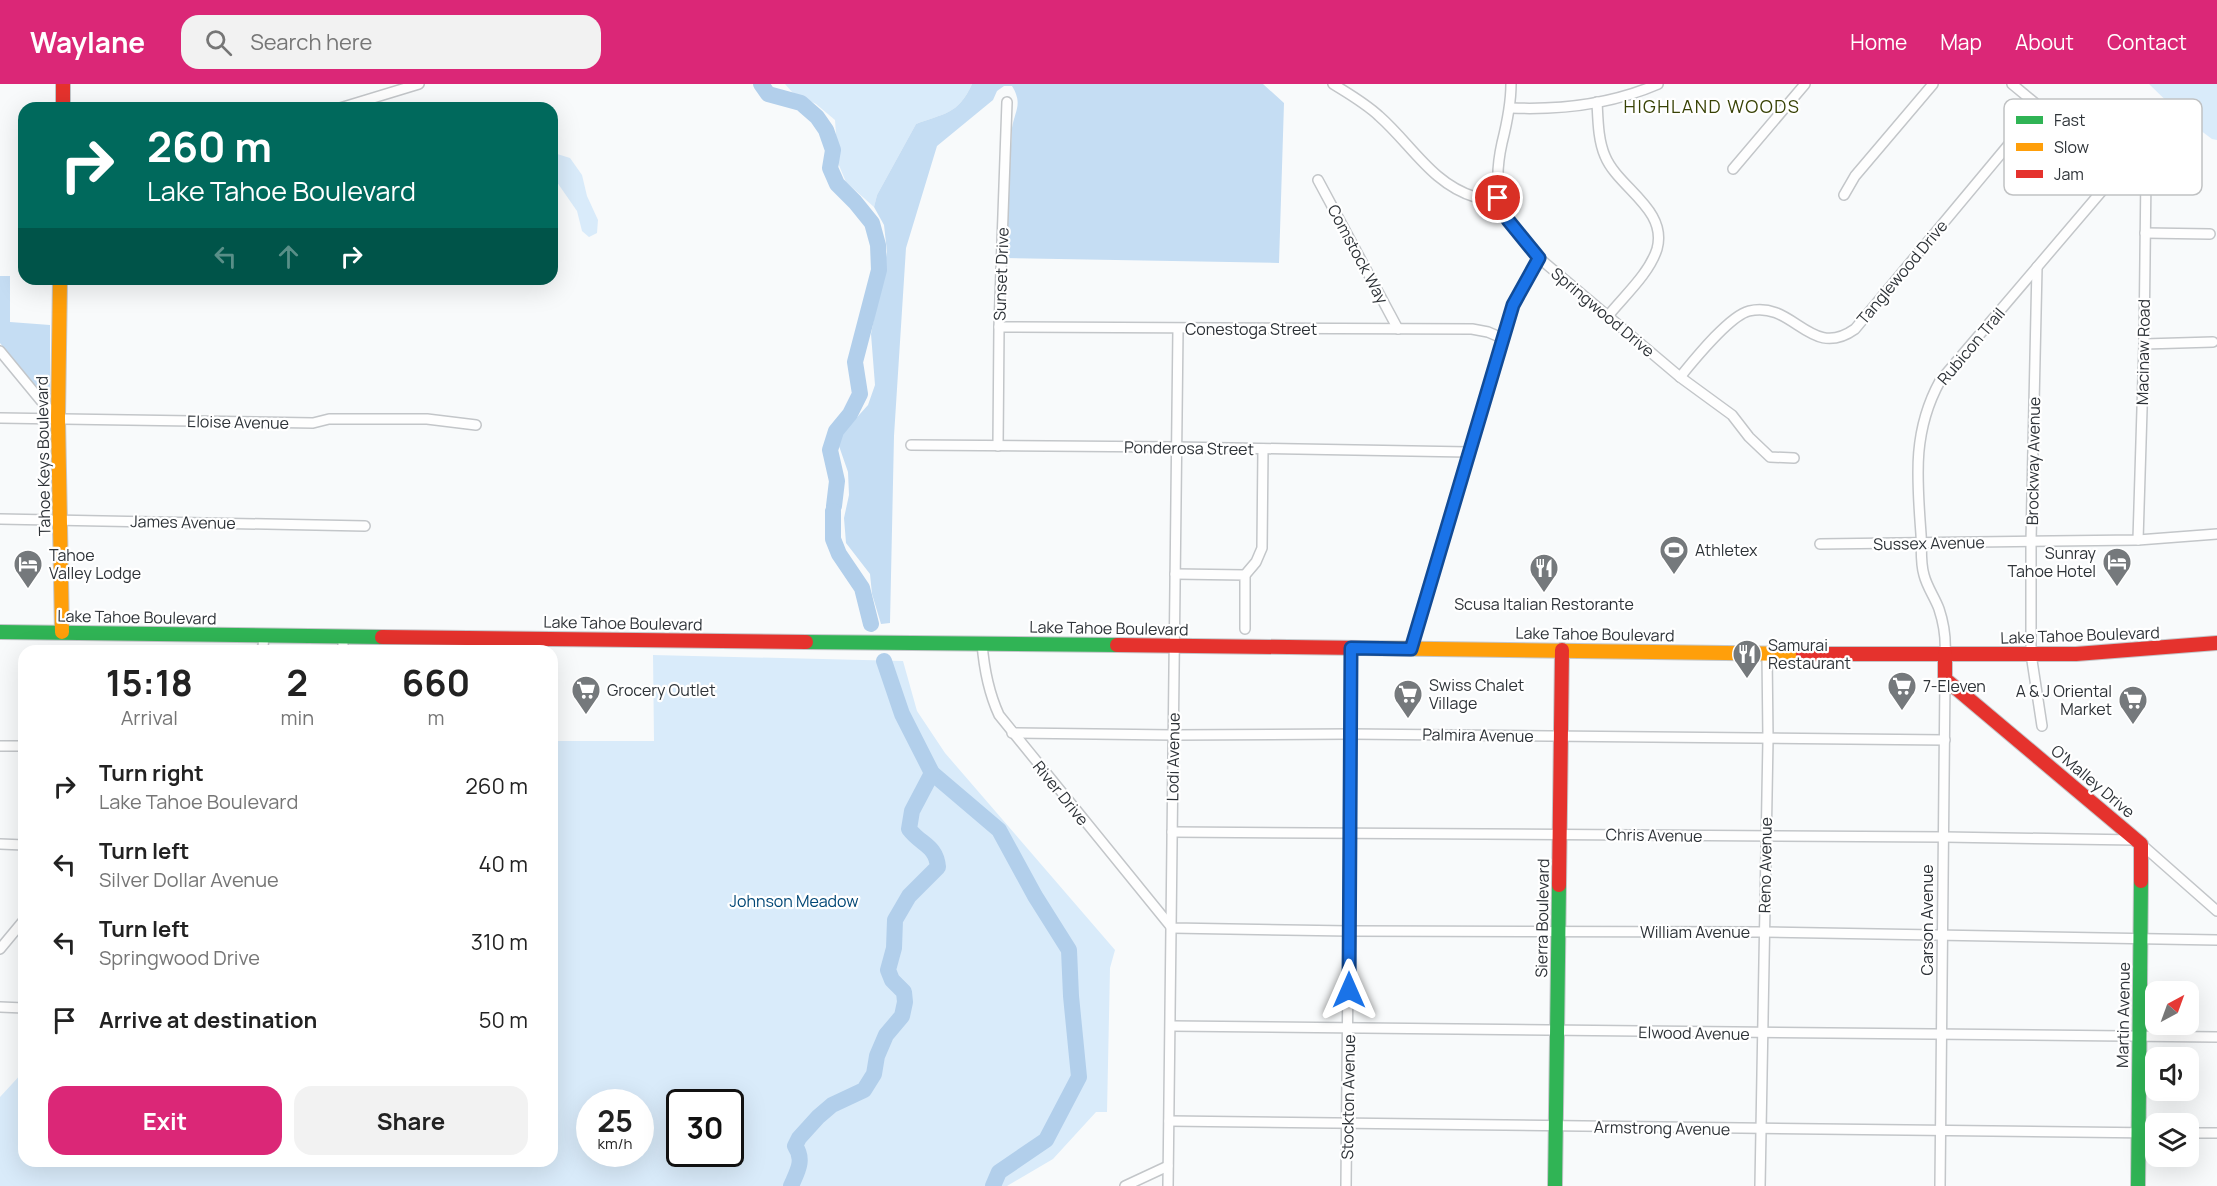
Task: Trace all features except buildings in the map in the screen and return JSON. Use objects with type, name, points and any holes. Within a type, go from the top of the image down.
[{"type":"main road","points":[[63,102],[64,84]]},
{"type":"main road","name":"Tahoe Keys Boulevard","points":[[60,285],[58,418],[62,632]]},
{"type":"main road","name":"Lake Tahoe Boulevard","points":[[0,632],[1945,654],[2113,652],[2217,643]]},
{"type":"main road","name":"Sierra Boulevard","points":[[1555,1186],[1562,650]]},
{"type":"main road","name":"Carson Avenue","points":[[1945,654],[1945,679]]},
{"type":"main road","name":"O'Malley Drive","points":[[1945,679],[2139,842]]},
{"type":"main road","name":"Martin Avenue","points":[[2138,1186],[2139,842]]},
{"type":"street","points":[[360,102],[419,84]]},
{"type":"street","points":[[1333,84],[1381,117],[1422,163],[1448,183],[1477,197],[1498,198]]},
{"type":"street","name":"Springwood Drive","points":[[1511,84],[1511,108],[1496,169],[1498,198],[1508,220],[1539,258],[1680,377],[1732,415],[1749,437],[1770,457],[1794,458]]},
{"type":"street","points":[[1511,108],[1543,109],[1597,102],[1628,96],[1658,84]]},
{"type":"street","points":[[1733,169],[1805,84]]},
{"type":"street","points":[[1844,195],[1856,176],[1933,84]]},
{"type":"street","points":[[2012,84],[2030,99]]},
{"type":"street","name":"Sunset Drive","points":[[998,446],[999,327],[1007,102]]},
{"type":"street","points":[[1597,102],[1599,132],[1604,155],[1616,176],[1647,207],[1657,225],[1657,248],[1647,268],[1608,316]]},
{"type":"street","name":"Tanglewood Drive","points":[[1680,377],[1731,322],[1749,311],[1766,310],[1778,313],[1813,336],[1827,339],[1843,337],[1855,329],[2004,150]]},
{"type":"street","name":"Comstock Way","points":[[1318,180],[1398,329]]},
{"type":"street","name":"Rubicon Trail","points":[[1945,654],[1946,638],[1943,622],[1921,562],[1922,543],[1916,475],[1922,425],[1929,402],[1940,381],[2098,195]]},
{"type":"street","name":"Macinaw Road","points":[[2138,540],[2144,344],[2145,195]]},
{"type":"street","points":[[2145,233],[2210,234]]},
{"type":"street","points":[[1411,649],[1502,338],[1513,305],[1539,258]]},
{"type":"street","name":"Brockway Avenue","points":[[2037,267],[2031,654],[2042,726]]},
{"type":"street","name":"Conestoga Street","points":[[999,327],[1472,329],[1502,338]]},
{"type":"street","name":"Lodi Avenue","points":[[1168,1186],[1178,329]]},
{"type":"street","points":[[2144,344],[2213,342]]},
{"type":"street","points":[[0,351],[58,418]]},
{"type":"street","name":"Eloise Avenue","points":[[0,418],[313,423],[329,418],[427,419],[476,425]]},
{"type":"street","name":"Ponderosa Street","points":[[911,445],[1468,452]]},
{"type":"street","points":[[1245,629],[1245,575],[1256,562],[1262,548],[1263,449]]},
{"type":"street","name":"James Avenue","points":[[0,519],[365,526]]},
{"type":"street","name":"Sussex Avenue","points":[[1820,544],[2138,540],[2217,534]]},
{"type":"street","points":[[1175,574],[1245,575]]},
{"type":"street","points":[[263,645],[264,635]]},
{"type":"street","points":[[343,636],[343,645]]},
{"type":"street","name":"River Drive","points":[[982,643],[984,672],[990,695],[999,715],[1172,928]]},
{"type":"street","name":"Stockton Avenue","points":[[1346,1186],[1351,648]]},
{"type":"street","name":"Reno Avenue","points":[[1760,1186],[1768,739],[1767,652]]},
{"type":"street","name":"Carson Avenue","points":[[1940,1186],[1945,679]]},
{"type":"street","name":"Palmira Avenue","points":[[1012,733],[1945,740]]},
{"type":"street","points":[[0,746],[18,746]]},
{"type":"street","name":"Chris Avenue","points":[[1172,832],[1944,837],[2139,842]]},
{"type":"street","name":"O'Malley Drive","points":[[2139,842],[2217,911]]},
{"type":"street","points":[[0,844],[18,844]]},
{"type":"street","points":[[0,950],[18,928]]},
{"type":"street","name":"William Avenue","points":[[1172,928],[1349,931],[1764,932],[2217,940]]},
{"type":"street","points":[[0,1007],[18,1008]]},
{"type":"street","name":"Elwood Avenue","points":[[1171,1026],[2217,1037]]},
{"type":"street","name":"Armstrong Avenue","points":[[1168,1121],[2145,1132]]},
{"type":"street","points":[[2199,1133],[2217,1133]]},
{"type":"street","points":[[1125,1186],[1168,1166]]},
{"type":"green space","points":[[785,84],[972,84],[961,102],[949,112],[916,124],[877,195],[874,207],[846,182],[838,163],[835,120],[816,104],[792,92]]},
{"type":"green space","points":[[2149,84],[2217,84],[2217,140],[2202,132],[2202,99],[2164,99]]},
{"type":"green space","points":[[558,154],[570,158],[582,175],[587,196],[598,220],[597,233],[589,237],[582,231],[577,211],[558,184]]},
{"type":"green space","name":"Johnson Meadow","points":[[653,655],[903,661],[917,711],[945,753],[1115,950],[1110,968],[1107,1112],[1096,1112],[1053,1159],[1007,1186],[0,1186],[0,1097],[18,1078],[18,1167],[558,1167],[558,741],[654,741]]},
{"type":"shaded area","points":[[972,84],[1263,84],[1284,103],[1279,263],[1005,258],[1012,128],[1018,102],[1012,86],[1004,86],[997,91],[993,100],[937,146],[906,248],[894,436],[890,623],[881,624],[872,594],[870,574],[846,543],[844,518],[849,495],[848,472],[839,446],[843,433],[868,405],[875,385],[871,334],[887,252],[884,225],[874,207],[877,195],[916,124],[942,115],[956,107]]},
{"type":"shaded area","points":[[0,276],[10,276],[10,322],[50,325],[50,388],[46,394],[36,388],[0,343]]},
{"type":"waterway","points":[[761,84],[768,94],[801,103],[817,117],[826,130],[833,150],[830,168],[837,184],[872,223],[878,245],[879,270],[855,362],[860,394],[850,414],[836,431],[830,450],[837,481],[834,506]]},
{"type":"waterway","points":[[833,511],[833,539],[839,554],[862,588],[871,624]]},
{"type":"waterway","points":[[884,661],[902,714],[932,773],[999,830],[1035,896],[1069,950],[1079,1077],[1046,1140],[999,1172],[993,1186]]},
{"type":"waterway","points":[[791,1186],[800,1161],[795,1146],[799,1138],[832,1105],[864,1090],[874,1074],[877,1056],[886,1035],[902,1016],[905,1002],[904,992],[892,980],[888,970],[894,948],[895,920],[909,896],[938,867],[931,850],[909,829],[912,811],[932,773]]},
{"type":"traffic: fast","points":[[0,632],[382,637]]},
{"type":"traffic: fast","points":[[806,642],[1117,645]]},
{"type":"traffic: fast","points":[[2138,1186],[2141,881]]},
{"type":"traffic: fast","points":[[1555,1186],[1559,885]]},
{"type":"traffic: slow","points":[[60,285],[58,418],[62,632]]},
{"type":"traffic: slow","points":[[1362,648],[1803,654]]},
{"type":"traffic: jam","points":[[63,84],[63,102]]},
{"type":"traffic: jam","points":[[382,637],[806,642]]},
{"type":"traffic: jam","points":[[1803,654],[2076,654],[2217,643]]},
{"type":"traffic: jam","points":[[1117,645],[1362,648]]},
{"type":"traffic: jam","points":[[1559,885],[1562,650]]},
{"type":"traffic: jam","points":[[1945,654],[1945,679],[2141,844],[2141,881]]},
{"type":"place","name":"Athletex","points":[[1674,576]]},
{"type":"place","name":"Sunray Tahoe Hotel","points":[[2117,588]]},
{"type":"place","name":"Tahoe Valley Lodge","points":[[28,590]]},
{"type":"place","name":"Scusa Italian Restorante","points":[[1544,594]]},
{"type":"place","name":"Samurai Restaurant","points":[[1747,680]]},
{"type":"place","name":"7-Eleven","points":[[1902,712]]},
{"type":"place","name":"Grocery Outlet","points":[[586,716]]},
{"type":"place","name":"Swiss Chalet Village","points":[[1408,720]]},
{"type":"place","name":"A & J Oriental Market","points":[[2133,726]]},
{"type":"district","name":"HIGHLAND WOODS","points":[[1712,107]]},
{"type":"route","points":[[1349,990],[1351,648],[1411,649],[1428,584],[1513,305],[1539,258],[1508,220],[1498,198]]}]
